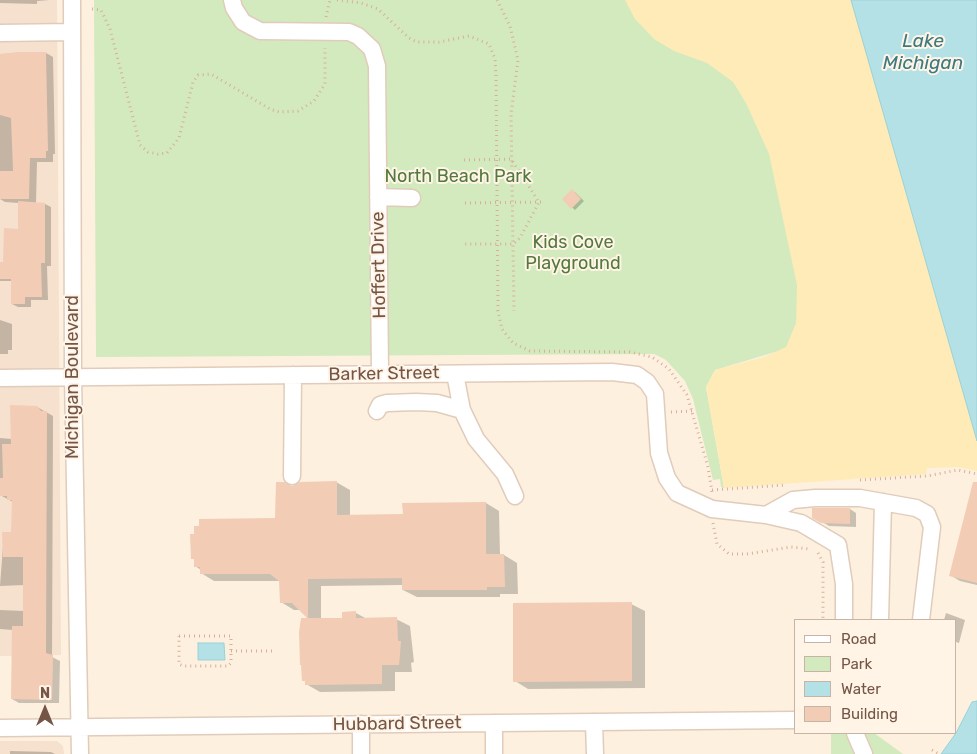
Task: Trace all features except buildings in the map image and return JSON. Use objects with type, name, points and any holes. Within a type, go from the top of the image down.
[{"type":"street","name":"Michigan Boulevard","points":[[72,0],[73,377],[80,754]]},
{"type":"street","name":"Hoffert Drive","points":[[232,0],[234,8],[243,22],[260,31],[326,30],[349,32],[358,36],[372,49],[375,59],[380,374]]},
{"type":"street","points":[[0,33],[72,32]]},
{"type":"street","points":[[378,197],[412,198]]},
{"type":"street","name":"Barker Street","points":[[0,378],[620,372],[637,375],[647,382],[655,394],[658,412],[659,453],[667,478],[677,494],[712,509]]},
{"type":"street","points":[[455,374],[462,410],[476,439],[505,474],[515,496]]},
{"type":"street","points":[[292,476],[293,375]]},
{"type":"street","points":[[377,411],[380,405],[387,403],[416,402],[437,403],[462,410]]},
{"type":"street","points":[[766,515],[794,500],[860,498],[916,508],[927,514],[931,520],[928,566],[921,619]]},
{"type":"street","points":[[880,619],[883,502]]},
{"type":"street","points":[[712,509],[766,515],[801,523],[838,545],[844,584],[844,619]]},
{"type":"street","name":"Hubbard Street","points":[[0,728],[794,720]]},
{"type":"street","points":[[594,722],[595,754]]},
{"type":"street","points":[[494,723],[494,754]]},
{"type":"street","points":[[361,724],[361,754]]},
{"type":"street","points":[[855,734],[864,754]]},
{"type":"path","points":[[92,9],[101,10],[110,29],[140,145],[148,152],[158,154],[167,153],[179,138],[193,82],[198,75],[211,74],[279,112],[298,111],[314,102],[325,84],[326,9],[330,0]]},
{"type":"path","points":[[337,0],[360,3],[378,9],[417,42],[439,42],[469,36],[489,44],[495,59],[497,244],[499,320],[502,329],[514,342],[530,351],[630,352],[652,357],[676,376],[687,395],[692,410],[710,479],[717,544],[728,554],[747,554],[801,547],[817,552],[823,562],[823,619]]},
{"type":"path","points":[[497,0],[510,26],[518,60],[511,114],[514,310]]},
{"type":"path","points":[[464,160],[511,159]]},
{"type":"path","points":[[511,159],[540,202]]},
{"type":"path","points":[[465,203],[540,202]]},
{"type":"path","points":[[465,244],[513,244],[520,238],[540,202]]},
{"type":"path","points":[[658,412],[692,410]]},
{"type":"path","points":[[179,636],[231,636],[231,651],[231,663],[228,666],[183,666],[179,664],[179,636]]},
{"type":"path","points":[[231,651],[276,651]]},
{"type":"path","points":[[932,750],[939,754]]},
{"type":"shaded area","points":[[0,0],[57,0],[61,655],[0,656]]},
{"type":"shaded area","points":[[0,741],[57,741],[63,746],[64,754],[0,754]]},
{"type":"green space","name":"North Beach Park","points":[[94,0],[861,0],[955,311],[775,352],[715,370],[706,387],[724,488],[721,487],[720,479],[713,480],[693,399],[685,381],[666,360],[654,354],[96,357]]},
{"type":"green space","points":[[831,734],[875,734],[903,754],[831,754]]},
{"type":"sand","points":[[625,0],[861,0],[977,358],[977,471],[959,467],[927,468],[926,474],[724,488],[706,387],[715,370],[764,357],[786,347],[796,323],[797,285],[769,154],[746,103],[733,82],[707,63],[674,51],[654,39],[635,19]]},
{"type":"water","name":"Lake Michigan","points":[[851,0],[977,0],[977,441]]},
{"type":"water","points":[[198,643],[224,643],[225,660],[198,660]]},
{"type":"water","points":[[977,701],[977,754],[941,754],[957,734],[972,702]]},
{"type":"park label","name":"Kids Cove Playground","points":[[573,253]]}]
